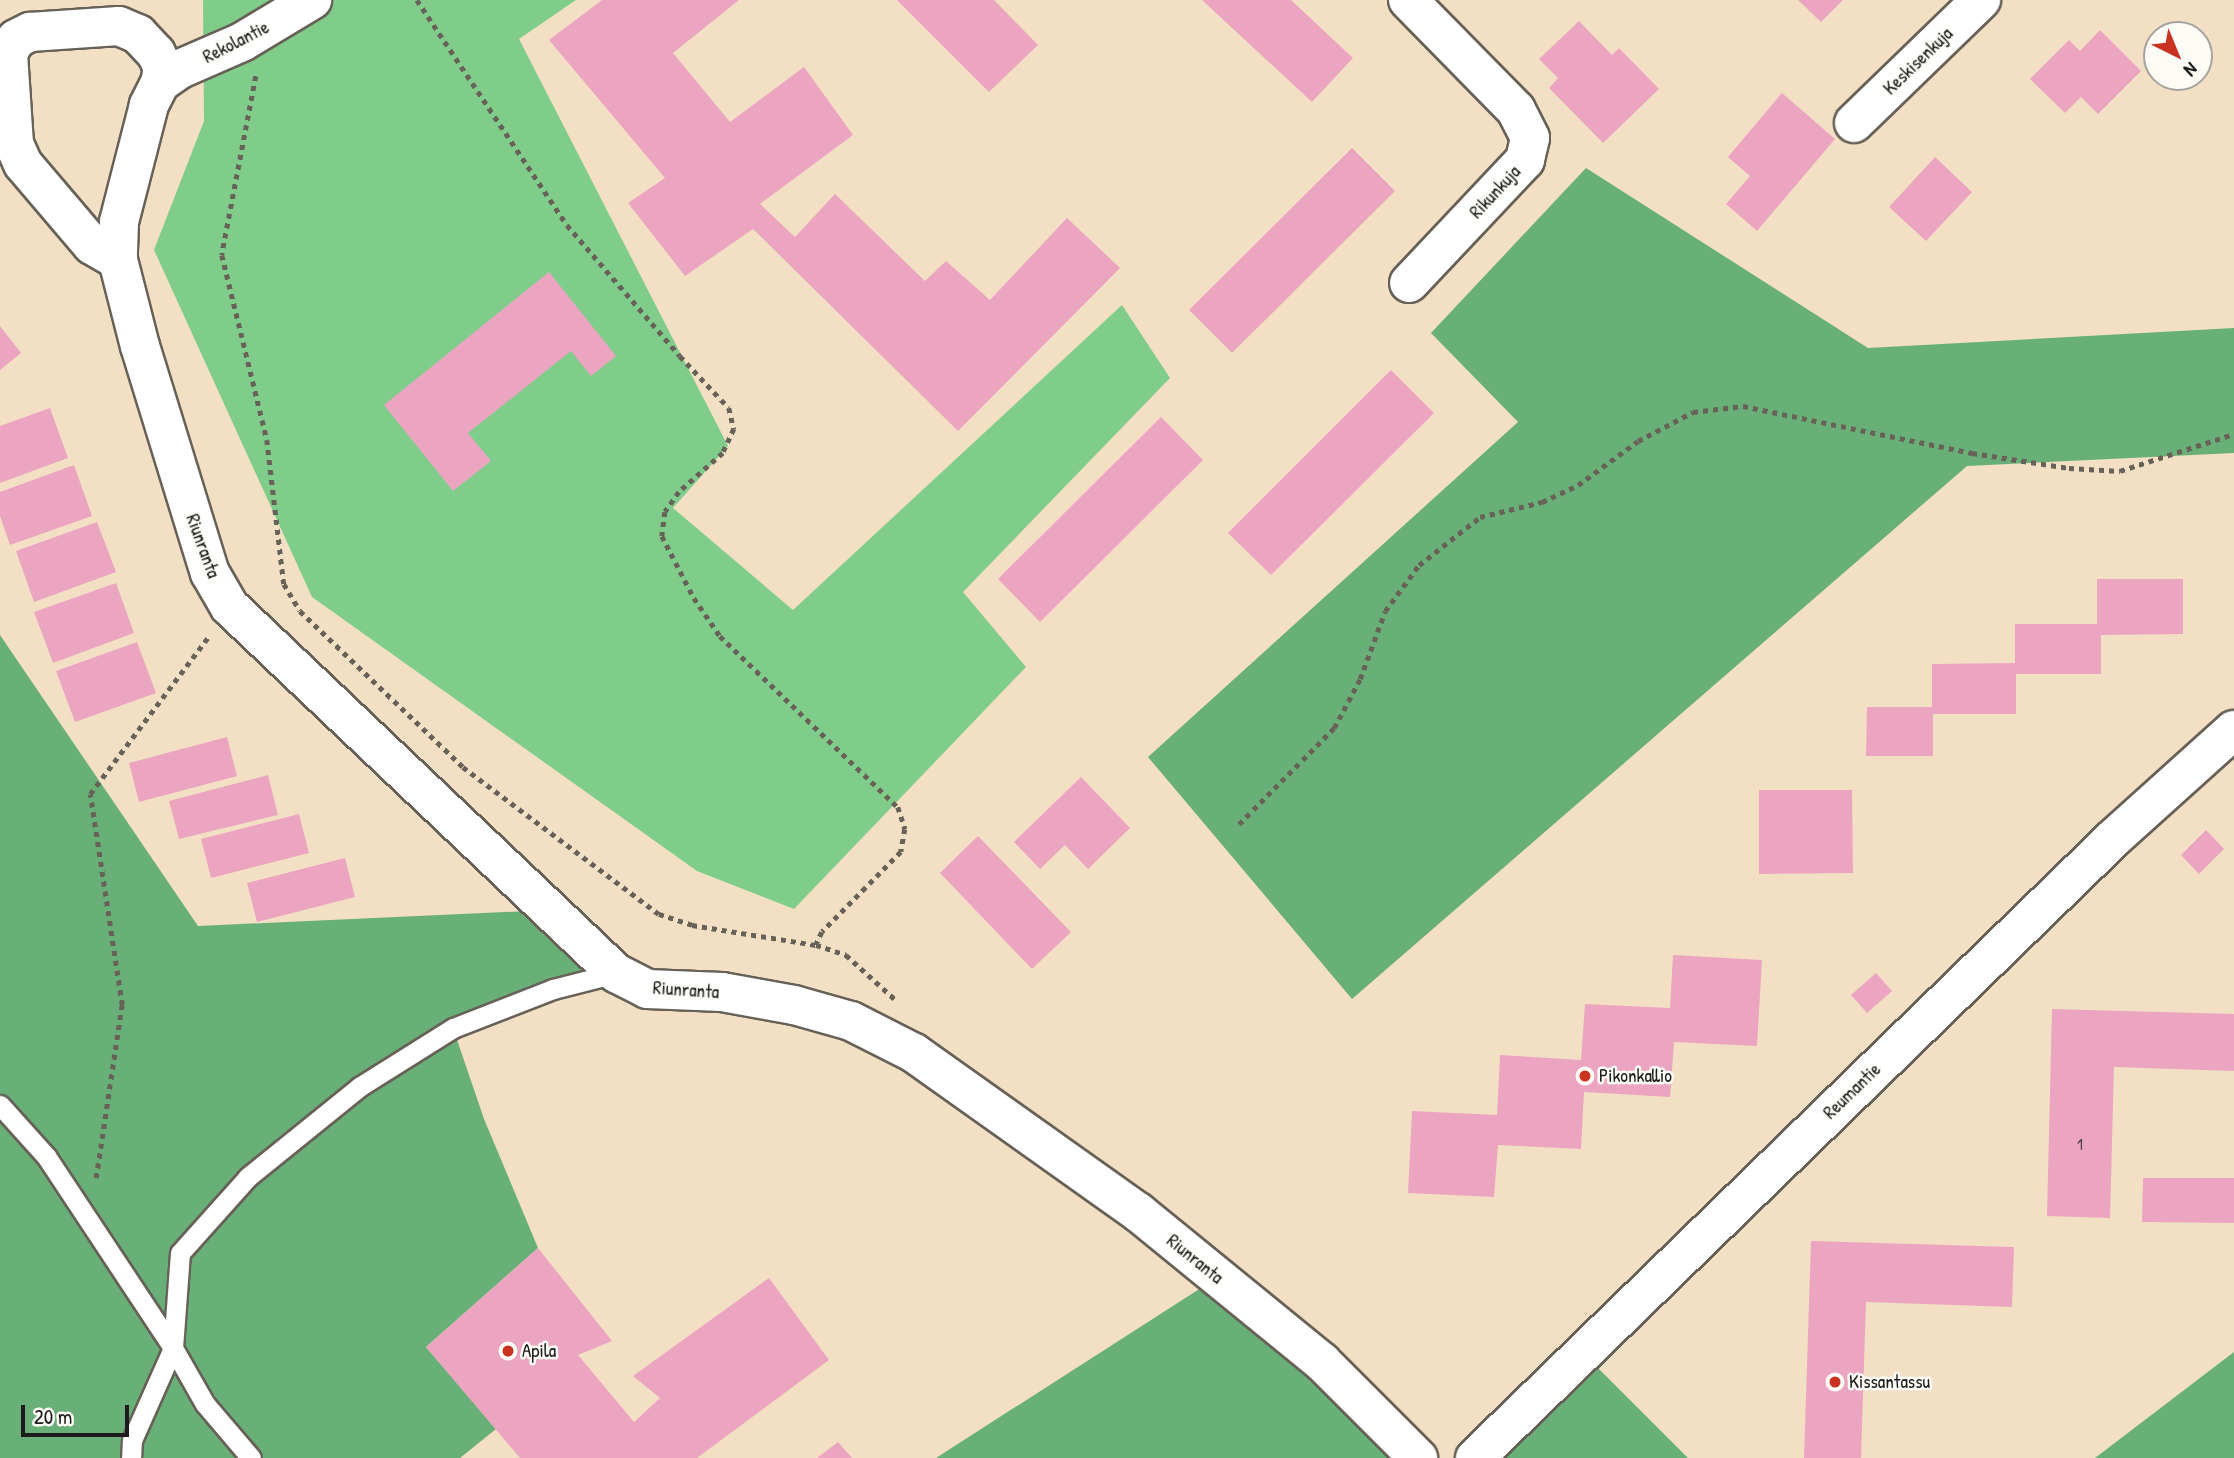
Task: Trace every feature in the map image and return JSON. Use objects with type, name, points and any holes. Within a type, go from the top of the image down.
[{"type":"street","name":"Rekolantie","points":[[160,83],[180,69],[242,42],[312,0]]},
{"type":"street","name":"Rikunkuja","points":[[1408,0],[1516,110],[1530,138],[1525,160],[1409,283]]},
{"type":"street","name":"Keskisenkuja","points":[[1854,123],[1981,0]]},
{"type":"street","points":[[118,260],[92,245],[23,164],[15,144],[8,53],[16,40],[30,32],[119,26],[138,34],[156,53],[163,68],[160,83]]},
{"type":"street","name":"Riunranta","points":[[160,83],[149,106],[119,222],[118,260],[140,346],[210,573],[230,607],[616,973],[647,989],[722,992],[794,1005],[851,1021],[914,1053],[1138,1212],[1322,1362],[1418,1458]]},
{"type":"street","name":"Reumantie","points":[[1475,1458],[2115,837],[2234,730]]},
{"type":"lane","points":[[131,1458],[132,1440],[173,1348],[180,1252],[248,1178],[359,1087],[453,1028],[553,989],[616,973]]},
{"type":"lane","points":[[0,1105],[46,1156],[173,1348],[205,1404],[251,1458]]},
{"type":"path","points":[[417,0],[567,225],[680,356],[729,408],[734,429],[723,453],[679,492],[665,512],[662,536],[694,598],[720,636],[898,807],[905,829],[901,852],[822,932],[816,945]]},
{"type":"path","points":[[257,66],[222,255],[267,440],[284,584],[300,611],[463,767],[659,914],[691,925],[816,945],[846,955],[892,994],[906,1018],[914,1053]]},
{"type":"path","points":[[1239,824],[1334,728],[1360,679],[1385,611],[1419,565],[1480,517],[1542,502],[1578,485],[1638,441],[1693,412],[1743,406],[1972,453],[2068,468],[2120,471],[2234,434]]},
{"type":"path","points":[[101,1236],[96,1177],[122,1004],[90,794],[230,607]]},
{"type":"green space","points":[[203,0],[576,0],[519,39],[728,446],[673,508],[793,610],[1122,305],[1170,378],[963,592],[1026,667],[794,909],[697,871],[312,597],[154,250],[204,121]]},
{"type":"green space","points":[[1586,168],[1868,348],[2234,328],[2234,453],[1967,466],[1352,999],[1148,757],[1518,422],[1431,333]]},
{"type":"green space","points":[[0,635],[198,926],[551,910],[616,973],[453,1028],[484,1119],[538,1248],[426,1347],[496,1429],[460,1458],[0,1458]]},
{"type":"green space","points":[[1218,1277],[1418,1458],[936,1458]]},
{"type":"green space","points":[[1582,1352],[1688,1458],[1475,1458]]},
{"type":"green space","points":[[2234,1352],[2234,1458],[2095,1458]]},
{"type":"building","points":[[602,0],[739,0],[673,53],[730,122],[804,67],[853,135],[760,204],[795,237],[835,194],[925,281],[946,261],[990,300],[1067,218],[1120,268],[958,431],[753,229],[685,276],[628,203],[665,178],[549,40]]},
{"type":"building","points":[[897,0],[994,0],[1038,45],[989,92]]},
{"type":"building","points":[[1202,0],[1291,0],[1353,58],[1312,102]]},
{"type":"building","points":[[1798,0],[1843,0],[1821,22]]},
{"type":"building","points":[[1579,21],[1612,55],[1619,48],[1659,89],[1603,143],[1549,88],[1558,78],[1539,59]]},
{"type":"building","points":[[2100,30],[2141,71],[2098,114],[2081,97],[2065,113],[2030,79],[2069,40],[2080,51]]},
{"type":"building","points":[[1782,93],[1835,139],[1757,231],[1726,204],[1750,176],[1728,157]]},
{"type":"building","points":[[1352,148],[1395,191],[1232,353],[1189,310]]},
{"type":"building","points":[[1935,157],[1972,192],[1926,241],[1889,207]]},
{"type":"building","points":[[549,272],[616,356],[591,376],[571,351],[468,433],[491,461],[453,491],[384,405]]},
{"type":"building","points":[[0,326],[21,353],[0,370]]},
{"type":"building","points":[[1391,370],[1434,413],[1271,575],[1228,533]]},
{"type":"building","points":[[50,408],[68,458],[0,483],[0,426]]},
{"type":"building","points":[[1161,417],[1203,460],[1040,622],[998,579]]},
{"type":"building","points":[[74,465],[92,516],[10,545],[0,516],[0,492]]},
{"type":"building","points":[[97,522],[116,572],[34,602],[16,551]]},
{"type":"building","points":[[2097,579],[2183,579],[2183,634],[2101,635],[2101,674],[2016,674],[2016,714],[1933,714],[1933,756],[1866,756],[1867,707],[1932,707],[1932,664],[2015,663],[2015,624],[2097,624]]},
{"type":"building","points":[[116,583],[134,633],[53,663],[34,612]]},
{"type":"building","points":[[137,642],[156,693],[75,722],[56,671]]},
{"type":"building","points":[[227,737],[237,776],[139,802],[129,763]]},
{"type":"building","points":[[268,775],[278,815],[179,839],[169,801]]},
{"type":"building","points":[[1081,777],[1130,828],[1088,869],[1065,845],[1040,869],[1014,842]]},
{"type":"building","points":[[1759,790],[1852,790],[1853,873],[1759,874]]},
{"type":"building","points":[[299,814],[309,853],[211,878],[201,839]]},
{"type":"building","points":[[2206,830],[2224,849],[2199,874],[2181,855]]},
{"type":"building","points":[[978,836],[1071,932],[1032,969],[940,873]]},
{"type":"building","points":[[345,858],[355,897],[257,922],[247,883]]},
{"type":"building","name":"Pikonkallio","points":[[1673,955],[1762,960],[1757,1046],[1674,1042],[1670,1097],[1584,1092],[1581,1149],[1498,1145],[1494,1197],[1408,1193],[1412,1111],[1497,1115],[1500,1055],[1581,1060],[1585,1004],[1670,1008]]},
{"type":"building","points":[[1876,973],[1892,991],[1867,1013],[1851,995]]},
{"type":"building","points":[[2052,1009],[2234,1014],[2234,1071],[2114,1067],[2110,1218],[2047,1216]]},
{"type":"building","points":[[2143,1178],[2234,1178],[2234,1223],[2142,1222]]},
{"type":"building","name":"Kissantassu","points":[[1811,1241],[2014,1247],[2012,1307],[1866,1302],[1861,1458],[1804,1458]]},
{"type":"building","name":"Apila","points":[[538,1248],[612,1341],[578,1355],[634,1422],[660,1398],[633,1376],[769,1278],[829,1360],[697,1458],[520,1458],[426,1347]]},
{"type":"building","points":[[838,1442],[852,1458],[817,1458]]},
{"type":"place","name":"Pikonkallio","points":[[1585,1076]]},
{"type":"place","name":"Apila","points":[[508,1351]]},
{"type":"place","name":"Kissantassu","points":[[1835,1382]]}]
